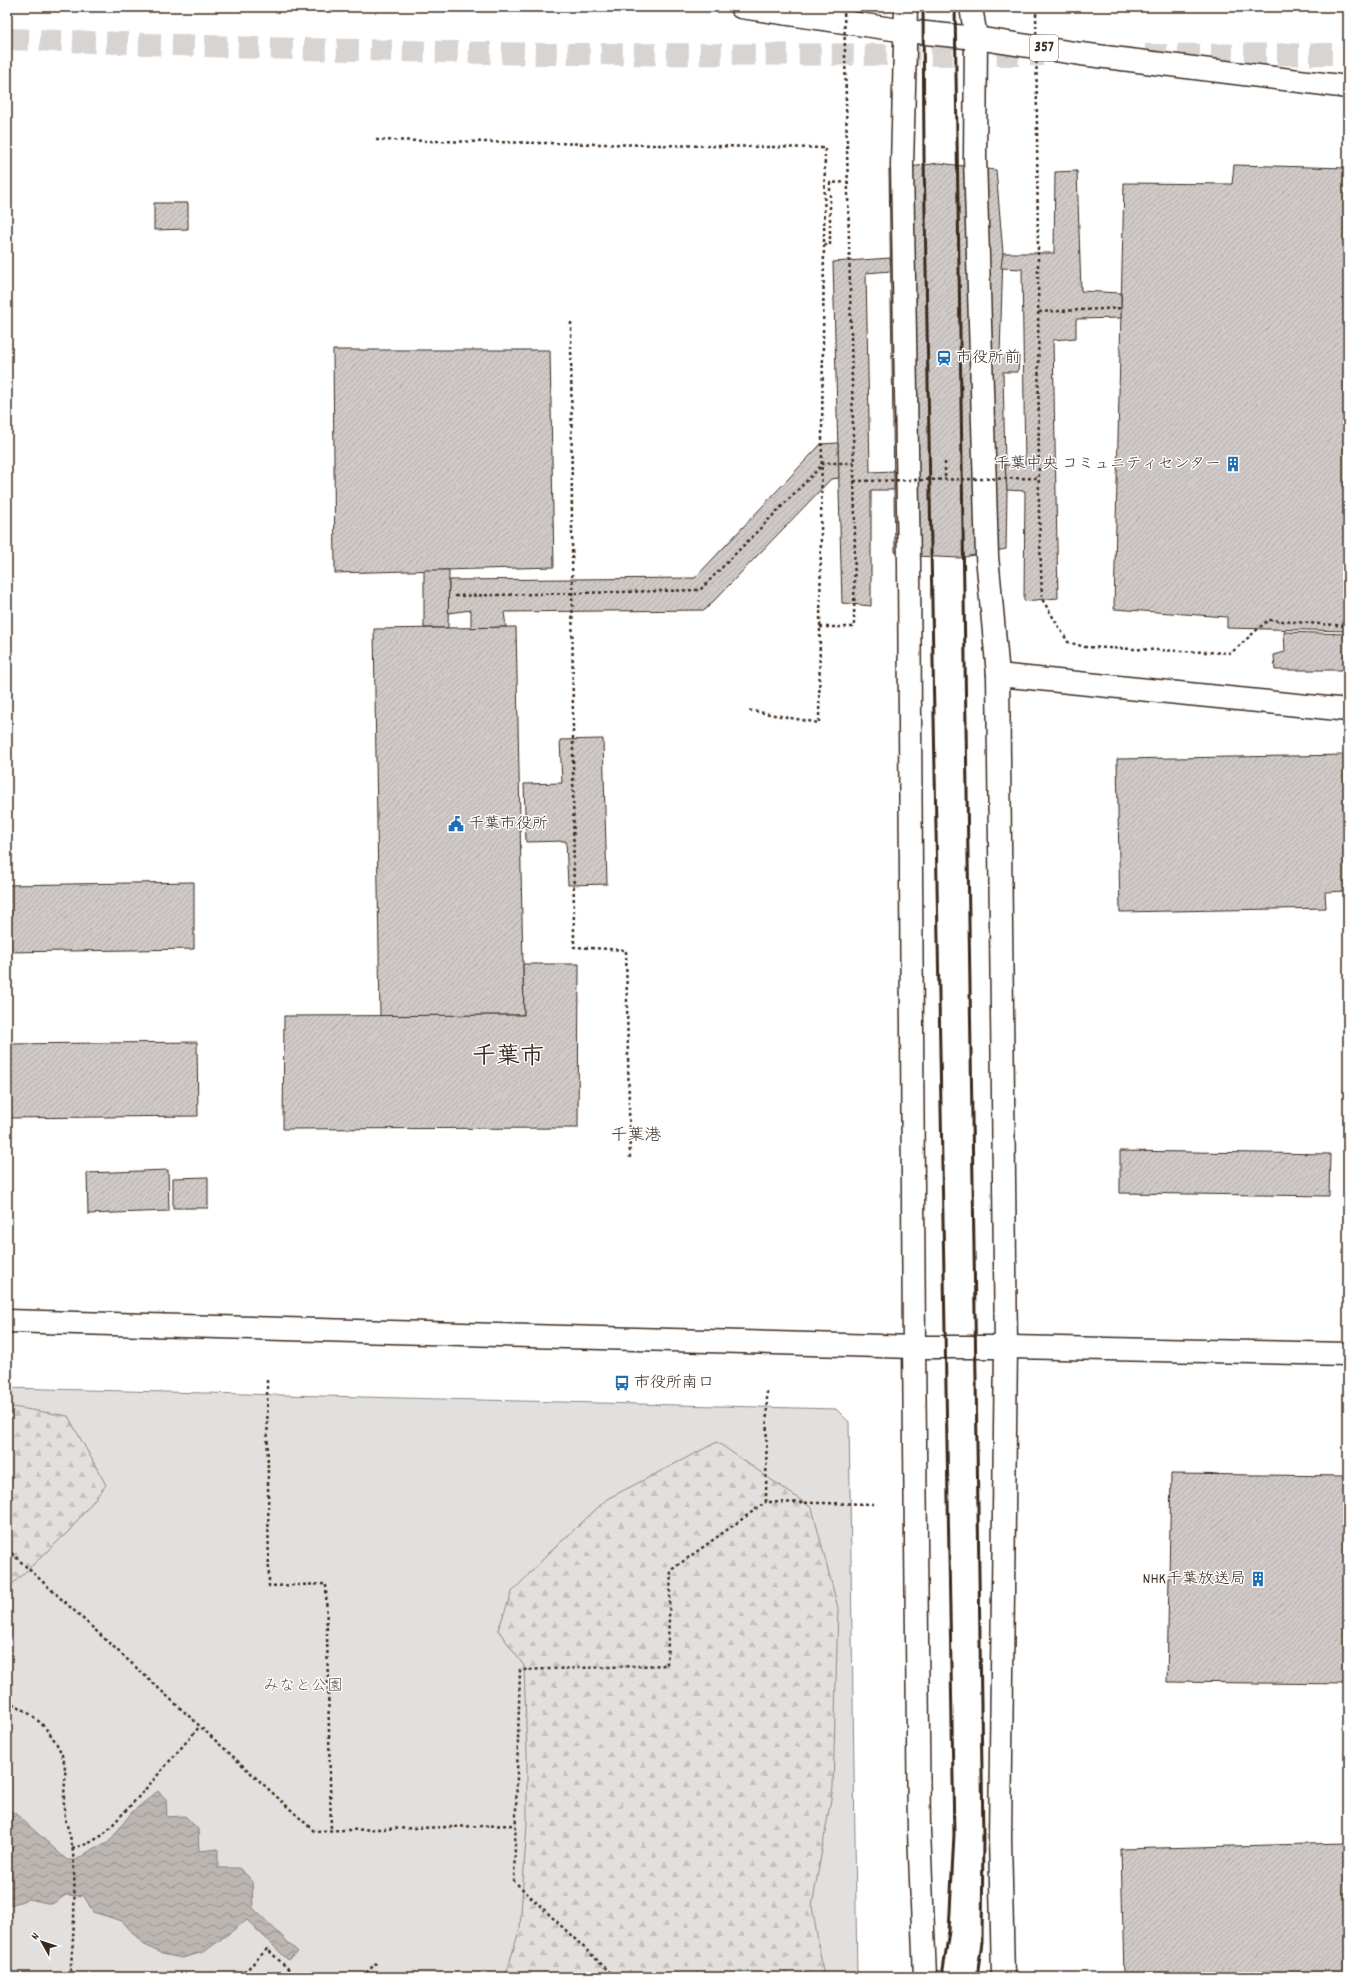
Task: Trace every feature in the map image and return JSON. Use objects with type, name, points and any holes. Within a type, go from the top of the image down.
[{"type":"main road","name":"357","points":[[741,7],[906,32],[976,38],[1081,54],[1348,87]]},
{"type":"main road","points":[[906,7],[902,166],[909,563],[919,1831],[925,1977]]},
{"type":"main road","points":[[971,7],[976,38],[975,157],[987,556],[998,675],[1006,1347],[1000,1837],[1003,1977]]},
{"type":"main road","points":[[998,675],[1348,710]]},
{"type":"main road","points":[[7,1321],[914,1347],[1006,1347],[1348,1354]]},
{"type":"path","points":[[820,627],[854,627],[854,481],[844,7]]},
{"type":"path","points":[[1036,7],[1039,478],[1042,599],[1068,642],[1085,647],[1231,653],[1268,620],[1348,626]]},
{"type":"path","points":[[376,140],[825,148],[819,723],[747,710]]},
{"type":"path","points":[[824,245],[830,245],[830,183],[848,182]]},
{"type":"path","points":[[1039,312],[1122,308]]},
{"type":"path","points":[[571,322],[574,947],[626,950],[630,1160]]},
{"type":"path","points":[[945,462],[945,479]]},
{"type":"path","points":[[455,596],[700,590],[824,463],[853,463]]},
{"type":"path","points":[[854,481],[1039,478]]},
{"type":"path","points":[[267,1380],[269,1586],[326,1584],[331,1831]]},
{"type":"path","points":[[766,1502],[767,1391]]},
{"type":"path","points":[[616,1977],[514,1881],[520,1670],[667,1664],[671,1570],[766,1502],[874,1504]]},
{"type":"path","points":[[7,1548],[314,1831],[515,1824]]},
{"type":"path","points":[[7,1701],[30,1713],[41,1722],[63,1758],[66,1772],[64,1807],[73,1858],[73,1944],[70,1975]]},
{"type":"path","points":[[72,1848],[87,1844],[103,1835],[144,1792],[200,1726]]},
{"type":"path","points":[[240,1977],[267,1949],[297,1977]]},
{"type":"path","points":[[362,1977],[376,1963]]},
{"type":"path","points":[[49,1977],[70,1975],[81,1977]]},
{"type":"green space","name":"みなと公園","points":[[7,1388],[836,1409],[849,1422],[857,1977],[7,1977]]},
{"type":"green space","points":[[7,1406],[68,1416],[106,1485],[69,1531],[7,1589]]},
{"type":"green space","points":[[717,1442],[812,1508],[838,1608],[833,1788],[812,1906],[824,1977],[505,1977],[520,1928],[527,1823],[527,1755],[524,1666],[498,1630],[512,1592],[547,1555],[607,1499]]},
{"type":"green space","points":[[277,1972],[340,1973],[341,1977],[275,1977]]},
{"type":"water","points":[[158,1791],[166,1799],[167,1817],[185,1816],[198,1829],[199,1851],[218,1849],[218,1868],[239,1868],[252,1880],[253,1908],[298,1952],[288,1960],[247,1920],[204,1952],[182,1958],[162,1954],[143,1944],[122,1921],[93,1912],[84,1896],[66,1895],[52,1904],[29,1899],[7,1906],[7,1810],[15,1813],[67,1860],[76,1860],[94,1848],[108,1843],[132,1812]]},
{"type":"building","points":[[939,163],[996,170],[1003,253],[1000,355],[1019,356],[1018,372],[1003,372],[1007,490],[1006,549],[959,558],[916,556],[895,552],[889,170]]},
{"type":"building","name":"千葉中央 コミュニティセンター","points":[[1234,165],[1348,168],[1348,631],[1227,628],[1227,617],[1114,609],[1124,183],[1232,184]]},
{"type":"building","points":[[1077,171],[1081,291],[1121,293],[1121,318],[1076,319],[1076,338],[1053,340],[1058,598],[1024,601],[1025,491],[1007,490],[1005,465],[1025,464],[1022,269],[1001,268],[1003,253],[1054,253],[1055,172]]},
{"type":"building","points":[[154,203],[188,203],[188,229],[154,230]]},
{"type":"building","points":[[890,258],[891,271],[866,273],[870,472],[894,471],[894,490],[871,490],[871,606],[842,603],[833,262]]},
{"type":"building","points":[[333,350],[550,350],[554,567],[335,573]]},
{"type":"building","points":[[838,443],[839,478],[831,479],[705,610],[504,612],[506,627],[471,628],[471,610],[448,613],[449,580],[695,578],[821,444]]},
{"type":"building","points":[[424,570],[449,570],[448,628],[424,628]]},
{"type":"building","points":[[516,627],[524,1015],[380,1016],[374,629]]},
{"type":"building","points":[[1284,632],[1348,634],[1348,670],[1275,670],[1274,655],[1285,652]]},
{"type":"building","points":[[603,739],[607,884],[568,885],[566,841],[526,842],[524,784],[562,783],[560,740]]},
{"type":"building","points":[[1348,755],[1348,891],[1325,892],[1326,908],[1120,912],[1117,759]]},
{"type":"building","points":[[194,882],[194,949],[7,952],[7,885]]},
{"type":"building","points":[[523,964],[579,964],[578,1128],[283,1129],[284,1016],[524,1015]]},
{"type":"building","points":[[197,1042],[198,1116],[7,1118],[7,1044]]},
{"type":"building","points":[[1120,1151],[1330,1154],[1329,1196],[1120,1193]]},
{"type":"building","points":[[168,1170],[169,1211],[88,1214],[87,1173]]},
{"type":"building","points":[[208,1177],[208,1208],[173,1208],[173,1178]]},
{"type":"building","name":"NHK千葉放送局","points":[[1171,1474],[1348,1476],[1348,1684],[1167,1682]]},
{"type":"building","points":[[1345,1843],[1348,1977],[1124,1977],[1121,1849]]},
{"type":"tunnel","points":[[7,39],[260,48],[542,54],[1043,55]]},
{"type":"tunnel","points":[[1145,55],[1348,54]]},
{"type":"railway","points":[[923,7],[924,157],[954,1834],[949,1931],[942,1977]]},
{"type":"railway","points":[[955,7],[983,1835],[982,1942],[977,1977]]},
{"type":"place","name":"市役所前","points":[[944,358]]},
{"type":"place","name":"千葉中央 コミュニティセンター","points":[[1233,464]]},
{"type":"place","name":"千葉市役所","points":[[456,824]]},
{"type":"place","name":"市役所南口","points":[[622,1383]]},
{"type":"place","name":"NHK千葉放送局","points":[[1258,1579]]},
{"type":"district","name":"千葉市","points":[[508,1058]]},
{"type":"district","name":"千葉港","points":[[636,1137]]}]
